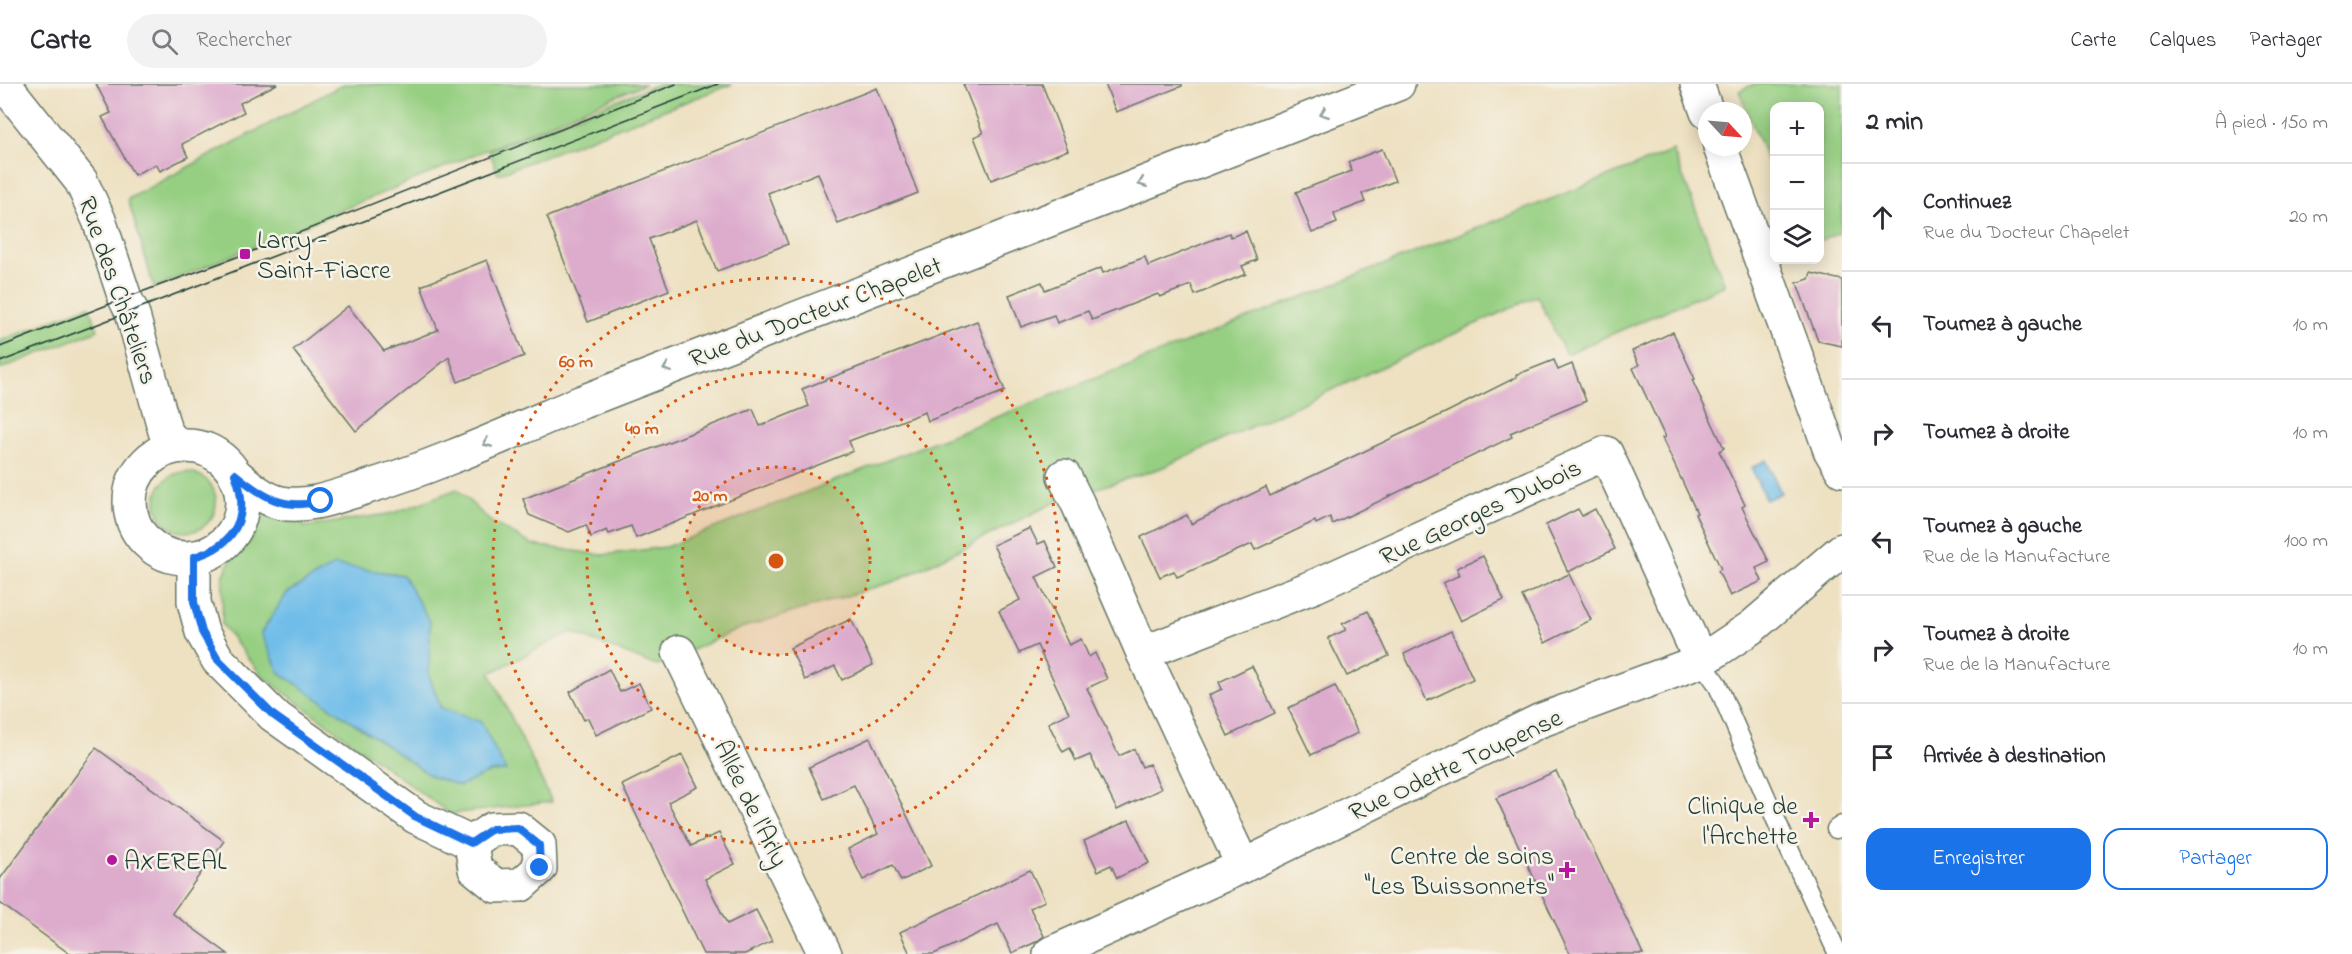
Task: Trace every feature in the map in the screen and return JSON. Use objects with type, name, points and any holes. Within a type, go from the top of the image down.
[{"type":"street","name":"Rue des Châteliers","points":[[4,84],[81,181],[99,220],[132,312],[165,431],[177,446]]},
{"type":"street","name":"Rue du Docteur Chapelet","points":[[235,474],[259,494],[280,503],[306,505],[387,481],[476,448],[582,402],[1398,84]]},
{"type":"street","points":[[1696,84],[1703,102]]},
{"type":"street","points":[[1723,156],[1827,441],[1842,470]]},
{"type":"street","points":[[177,446],[194,446],[211,451],[225,460],[235,474],[242,491],[242,509],[237,526],[226,541],[211,552],[194,557],[170,555],[149,544],[139,532],[132,517],[130,504],[136,478],[146,463],[160,452],[177,446]]},
{"type":"street","name":"Rue Georges Dubois","points":[[1143,653],[1315,586],[1606,453],[1701,661]]},
{"type":"street","points":[[1064,476],[1143,653],[1243,866]]},
{"type":"street","name":"Rue Odette Toupense","points":[[1050,954],[1243,866],[1539,721],[1701,661],[1752,627],[1842,550]]},
{"type":"street","points":[[194,557],[194,602],[202,632],[218,660],[273,715],[416,817],[471,843]]},
{"type":"street","name":"Allée de l'Arly","points":[[679,652],[825,954]]},
{"type":"lane","points":[[1701,661],[1717,684],[1783,836],[1838,954]]},
{"type":"green space","points":[[344,84],[645,84],[154,288],[128,199]]},
{"type":"green space","points":[[658,84],[732,84],[498,174],[489,150]]},
{"type":"green space","points":[[1754,84],[1842,84],[1842,232],[1824,239],[1824,102],[1770,102],[1770,168],[1752,123],[1752,102],[1743,102],[1739,91]]},
{"type":"green space","points":[[1673,151],[1725,285],[1566,354],[1537,296],[1161,468],[1060,500],[896,581],[741,628],[657,666],[571,632],[490,673],[552,802],[450,814],[263,677],[222,625],[223,577],[230,561],[251,540],[257,511],[299,515],[304,527],[394,513],[457,489],[491,522],[533,545],[602,555],[666,547]]},
{"type":"green space","points":[[89,306],[98,330],[0,369],[0,341]]},
{"type":"green space","points":[[180,472],[192,472],[203,477],[211,485],[216,502],[214,514],[203,527],[192,532],[180,532],[169,527],[161,519],[156,508],[156,496],[161,485],[169,477]]},
{"type":"water","points":[[1766,460],[1781,493],[1766,500],[1751,468]]},
{"type":"water","points":[[334,565],[403,575],[430,622],[429,675],[441,708],[481,722],[506,771],[490,772],[460,786],[431,776],[279,672],[261,633],[287,593]]},
{"type":"building","points":[[96,84],[277,84],[240,103],[244,112],[182,144],[188,157],[160,171],[156,164],[134,175],[102,117],[111,113]]},
{"type":"building","points":[[963,84],[1042,84],[1068,150],[991,180],[974,137],[983,133]]},
{"type":"building","points":[[1105,84],[1182,84],[1182,86],[1116,112]]},
{"type":"building","points":[[877,88],[918,193],[838,224],[818,173],[768,193],[788,244],[717,271],[697,220],[649,239],[669,290],[588,322],[547,217]]},
{"type":"building","points":[[1382,149],[1395,181],[1362,194],[1365,202],[1334,214],[1337,223],[1312,233],[1296,192],[1352,171],[1348,162]]},
{"type":"building","points":[[1246,231],[1257,260],[1242,266],[1246,274],[1195,295],[1191,285],[1160,297],[1158,294],[1092,320],[1088,311],[1057,323],[1054,315],[1021,327],[1009,295],[1042,282],[1045,290],[1101,268],[1103,273],[1145,257],[1148,266],[1229,233],[1231,237]]},
{"type":"building","points":[[487,260],[524,356],[458,382],[449,357],[356,431],[293,350],[348,306],[384,351],[438,330],[421,286]]},
{"type":"building","points":[[1811,273],[1842,280],[1842,346],[1818,341],[1797,283],[1809,279]]},
{"type":"building","points":[[977,321],[1005,391],[928,421],[925,412],[849,441],[853,451],[636,538],[631,526],[609,534],[607,530],[591,537],[586,525],[569,532],[529,515],[523,499],[753,409],[760,426],[809,406],[802,389]]},
{"type":"building","points":[[1673,332],[1695,379],[1692,380],[1724,448],[1719,451],[1745,505],[1742,507],[1769,562],[1756,568],[1762,581],[1730,596],[1718,571],[1721,569],[1695,514],[1697,513],[1662,438],[1665,437],[1633,368],[1639,365],[1632,351]]},
{"type":"building","points":[[1554,360],[1558,370],[1572,364],[1586,401],[1510,433],[1512,437],[1332,524],[1330,517],[1316,524],[1315,521],[1255,550],[1252,544],[1177,577],[1174,571],[1160,577],[1141,537],[1187,515],[1191,524],[1266,487],[1270,496],[1443,414],[1517,377],[1516,375]]},
{"type":"building","points":[[1578,509],[1582,516],[1595,509],[1615,549],[1568,572],[1546,525]]},
{"type":"building","points":[[1030,528],[1038,544],[1045,541],[1057,567],[1036,577],[1069,645],[1081,639],[1089,657],[1095,653],[1107,679],[1087,688],[1119,756],[1134,749],[1142,767],[1149,764],[1161,789],[1117,810],[1090,755],[1076,761],[1070,748],[1063,752],[1048,723],[1069,713],[1037,645],[1019,653],[999,611],[1020,600],[993,545]]},
{"type":"building","points":[[1483,556],[1504,600],[1461,621],[1443,583],[1460,575],[1457,568]]},
{"type":"building","points":[[1569,574],[1591,620],[1545,643],[1522,596]]},
{"type":"building","points":[[1368,611],[1389,656],[1347,676],[1328,638],[1346,630],[1342,624]]},
{"type":"building","points":[[851,619],[873,665],[842,680],[835,666],[805,680],[790,648]]},
{"type":"building","points":[[1451,631],[1473,679],[1427,701],[1404,654]]},
{"type":"building","points":[[1252,666],[1275,713],[1228,736],[1209,695],[1222,689],[1219,682]]},
{"type":"building","points":[[609,669],[620,692],[639,683],[651,708],[596,735],[588,718],[584,720],[570,692]]},
{"type":"building","points":[[1335,686],[1358,733],[1311,755],[1288,708]]},
{"type":"building","points":[[870,738],[931,866],[901,881],[893,865],[863,880],[848,849],[878,834],[854,785],[824,799],[809,767]]},
{"type":"building","name":"AXEREAL","points":[[96,748],[224,841],[172,913],[228,954],[70,954],[0,903],[0,879]]},
{"type":"building","points":[[682,755],[698,787],[668,802],[691,846],[719,833],[735,864],[705,879],[727,924],[756,910],[772,941],[745,954],[703,954],[622,785]]},
{"type":"building","name":"Centre de soins \"Les Buissonnets\"","points":[[1556,771],[1643,954],[1570,954],[1496,798]]},
{"type":"building","points":[[1129,820],[1149,863],[1117,878],[1111,865],[1098,871],[1084,841]]},
{"type":"building","points":[[1030,870],[1045,901],[1030,908],[1044,936],[1036,942],[1012,953],[998,924],[934,954],[910,954],[900,932]]},
{"type":"tram line","points":[[0,347],[245,254],[676,84]]},
{"type":"tram line","points":[[0,362],[718,84]]},
{"type":"place","name":"Larry - Saint-Fiacre","points":[[245,254]]},
{"type":"place","name":"Clinique de l'Archette","points":[[1811,820]]},
{"type":"place","name":"AXEREAL","points":[[112,860]]},
{"type":"place","name":"Centre de soins \"Les Buissonnets\"","points":[[1567,870]]},
{"type":"route","points":[[321,501],[306,505],[280,503],[259,494],[235,474],[242,491],[242,509],[237,526],[226,541],[211,552],[194,557],[194,602],[202,632],[218,660],[273,715],[416,817],[471,843],[492,829],[518,828],[539,845],[540,868]]}]
